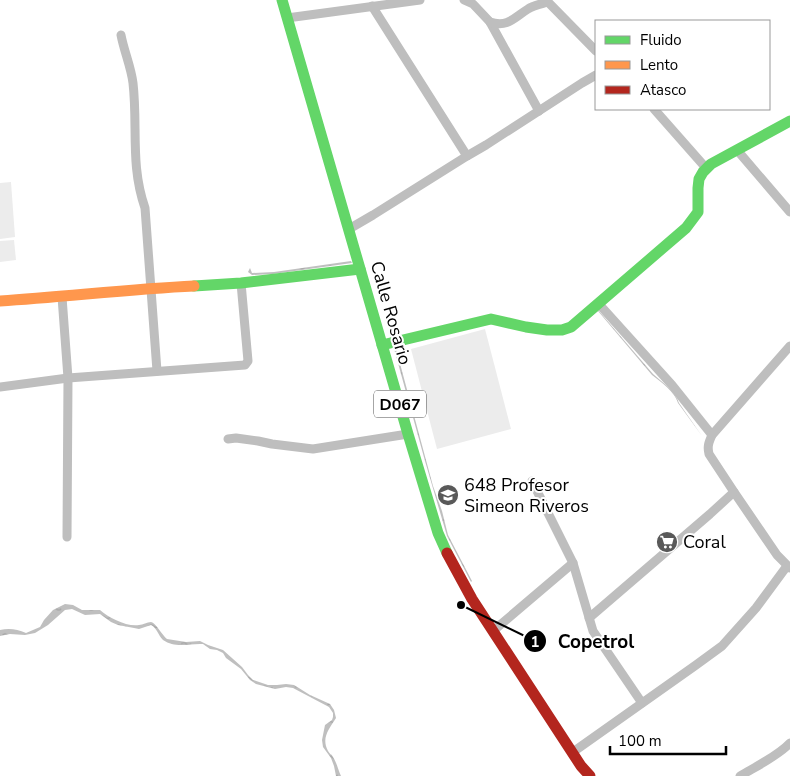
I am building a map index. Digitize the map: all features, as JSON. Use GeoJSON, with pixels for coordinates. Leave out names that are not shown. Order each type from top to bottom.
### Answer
{"type":"FeatureCollection","features":[{"type":"Feature","properties":{"kind":"street","name":"Calle Rosario"},"geometry":{"type":"LineString","coordinates":[[282,0],[438,533],[461,580],[492,631],[573,752],[579,771],[590,776]]}},
{"type":"Feature","properties":{"kind":"street"},"geometry":{"type":"LineString","coordinates":[[287,18],[420,0]]}},
{"type":"Feature","properties":{"kind":"street"},"geometry":{"type":"LineString","coordinates":[[464,0],[473,4],[490,22],[539,111]]}},
{"type":"Feature","properties":{"kind":"street"},"geometry":{"type":"LineString","coordinates":[[490,22],[497,24],[506,23],[531,7],[548,2],[595,50]]}},
{"type":"Feature","properties":{"kind":"street"},"geometry":{"type":"LineString","coordinates":[[372,6],[467,156]]}},
{"type":"Feature","properties":{"kind":"street"},"geometry":{"type":"LineString","coordinates":[[121,35],[133,83],[136,168],[140,194],[145,208],[156,372]]}},
{"type":"Feature","properties":{"kind":"street"},"geometry":{"type":"LineString","coordinates":[[349,229],[595,76]]}},
{"type":"Feature","properties":{"kind":"street"},"geometry":{"type":"LineString","coordinates":[[655,110],[706,168]]}},
{"type":"Feature","properties":{"kind":"street"},"geometry":{"type":"LineString","coordinates":[[382,345],[491,319],[526,328],[562,330],[570,327],[692,221],[698,213],[699,179],[706,168],[790,122]]}},
{"type":"Feature","properties":{"kind":"street"},"geometry":{"type":"LineString","coordinates":[[737,150],[790,212]]}},
{"type":"Feature","properties":{"kind":"street"},"geometry":{"type":"LineString","coordinates":[[0,301],[150,288],[241,283],[360,269]]}},
{"type":"Feature","properties":{"kind":"street"},"geometry":{"type":"LineString","coordinates":[[0,387],[68,378],[245,365],[247,364],[241,283]]}},
{"type":"Feature","properties":{"kind":"street"},"geometry":{"type":"LineString","coordinates":[[62,296],[68,378],[67,538]]}},
{"type":"Feature","properties":{"kind":"street"},"geometry":{"type":"LineString","coordinates":[[598,303],[672,385],[712,436]]}},
{"type":"Feature","properties":{"kind":"street"},"geometry":{"type":"LineString","coordinates":[[573,752],[722,646],[756,608],[788,567],[777,555],[709,454],[708,444],[712,436],[790,346]]}},
{"type":"Feature","properties":{"kind":"street"},"geometry":{"type":"LineString","coordinates":[[228,439],[258,440],[272,444],[313,449],[408,434]]}},
{"type":"Feature","properties":{"kind":"street"},"geometry":{"type":"LineString","coordinates":[[532,481],[574,563],[593,631],[642,703]]}},
{"type":"Feature","properties":{"kind":"street"},"geometry":{"type":"LineString","coordinates":[[588,618],[734,492]]}},
{"type":"Feature","properties":{"kind":"street"},"geometry":{"type":"LineString","coordinates":[[492,631],[574,563]]}},
{"type":"Feature","properties":{"kind":"street"},"geometry":{"type":"LineString","coordinates":[[740,776],[789,747]]}},
{"type":"Feature","properties":{"kind":"shaded area"},"geometry":{"type":"Polygon","coordinates":[[[11,182],[15,237],[0,239],[0,183],[11,182]]]}},
{"type":"Feature","properties":{"kind":"shaded area"},"geometry":{"type":"Polygon","coordinates":[[[14,240],[16,260],[0,262],[0,241],[14,240]]]}},
{"type":"Feature","properties":{"kind":"shaded area"},"geometry":{"type":"Polygon","coordinates":[[[485,329],[511,429],[437,449],[411,349],[485,329]]]}},
{"type":"Feature","properties":{"kind":"water"},"geometry":{"type":"Polygon","coordinates":[[[351,261],[352,263],[273,274],[252,275],[248,272],[250,268],[252,273],[274,272],[351,261]]]}},
{"type":"Feature","properties":{"kind":"water"},"geometry":{"type":"Polygon","coordinates":[[[598,310],[653,374],[671,391],[652,375],[598,311],[578,328],[598,310]]]}},
{"type":"Feature","properties":{"kind":"water"},"geometry":{"type":"Polygon","coordinates":[[[490,322],[539,332],[490,323],[395,345],[448,535],[471,582],[447,536],[393,345],[490,322]]]}},
{"type":"Feature","properties":{"kind":"water"},"geometry":{"type":"Polygon","coordinates":[[[571,331],[564,334],[539,332],[564,333],[571,331]]]}},
{"type":"Feature","properties":{"kind":"water"},"geometry":{"type":"Polygon","coordinates":[[[671,391],[702,436],[678,403],[671,391]]]}},
{"type":"Feature","properties":{"kind":"water"},"geometry":{"type":"Polygon","coordinates":[[[65,604],[73,605],[82,610],[100,610],[113,619],[129,625],[151,622],[167,639],[186,642],[200,641],[223,650],[253,680],[268,685],[294,685],[330,704],[336,718],[327,734],[325,742],[341,776],[336,776],[331,758],[323,747],[322,740],[325,725],[333,717],[329,707],[293,688],[275,689],[256,684],[241,669],[226,658],[223,653],[210,649],[203,644],[183,645],[168,643],[163,640],[151,625],[139,629],[118,625],[100,614],[85,615],[72,609],[65,610],[48,625],[35,633],[0,636],[0,630],[13,629],[26,633],[40,627],[53,610],[65,604]]]}},
{"type":"Feature","properties":{"kind":"traffic: fast"},"geometry":{"type":"LineString","coordinates":[[282,0],[408,434],[438,533],[447,553]]}},
{"type":"Feature","properties":{"kind":"traffic: fast"},"geometry":{"type":"LineString","coordinates":[[382,345],[491,319],[547,330],[562,330],[571,327],[686,228],[698,212],[699,179],[711,164],[790,121]]}},
{"type":"Feature","properties":{"kind":"traffic: fast"},"geometry":{"type":"LineString","coordinates":[[194,286],[241,283],[360,269]]}},
{"type":"Feature","properties":{"kind":"traffic: slow"},"geometry":{"type":"LineString","coordinates":[[0,301],[194,286]]}},
{"type":"Feature","properties":{"kind":"traffic: jam"},"geometry":{"type":"LineString","coordinates":[[447,553],[472,599],[581,766],[590,776]]}},
{"type":"Feature","properties":{"kind":"place","name":"648 Profesor Simeon Riveros"},"geometry":{"type":"Point","coordinates":[448,495]}},
{"type":"Feature","properties":{"kind":"place","name":"Coral"},"geometry":{"type":"Point","coordinates":[667,542]}},
{"type":"Feature","properties":{"kind":"place","name":"Copetrol"},"geometry":{"type":"Point","coordinates":[461,605]}}]}
